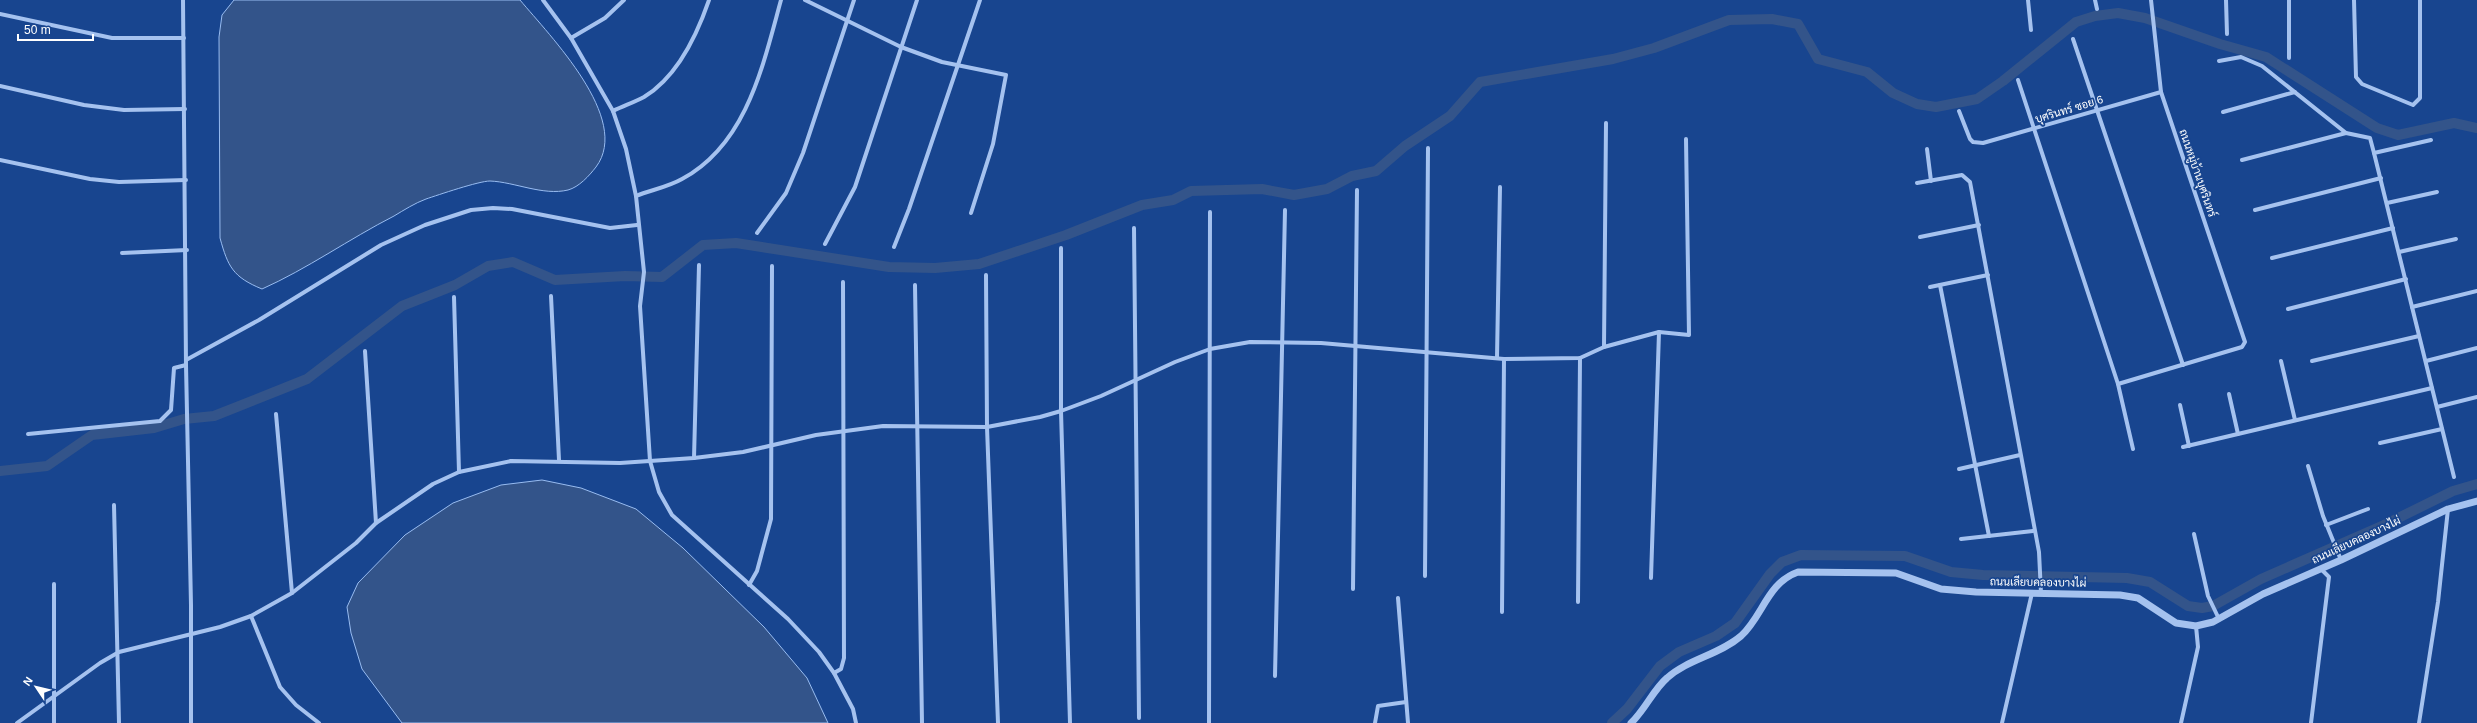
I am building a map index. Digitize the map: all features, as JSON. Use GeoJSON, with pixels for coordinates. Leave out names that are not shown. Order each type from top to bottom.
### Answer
{"type":"FeatureCollection","features":[{"type":"Feature","properties":{"kind":"street"},"geometry":{"type":"LineString","coordinates":[[184,0],[186,362],[191,634],[191,723]]}},
{"type":"Feature","properties":{"kind":"street"},"geometry":{"type":"LineString","coordinates":[[543,0],[571,38],[613,111],[626,149],[636,196],[637,225],[644,272],[640,306],[650,461],[659,492],[672,515],[788,619],[819,652],[834,673],[853,709],[856,723]]}},
{"type":"Feature","properties":{"kind":"street"},"geometry":{"type":"LineString","coordinates":[[571,38],[605,18],[624,0]]}},
{"type":"Feature","properties":{"kind":"street"},"geometry":{"type":"LineString","coordinates":[[613,111],[644,97],[662,83],[692,40],[709,0]]}},
{"type":"Feature","properties":{"kind":"street"},"geometry":{"type":"LineString","coordinates":[[636,196],[682,179],[714,155],[738,123],[757,86],[781,0]]}},
{"type":"Feature","properties":{"kind":"street"},"geometry":{"type":"LineString","coordinates":[[805,0],[901,47],[958,65],[1006,75],[993,144],[971,213]]}},
{"type":"Feature","properties":{"kind":"street"},"geometry":{"type":"LineString","coordinates":[[757,233],[786,193],[803,153],[854,0]]}},
{"type":"Feature","properties":{"kind":"street"},"geometry":{"type":"LineString","coordinates":[[825,244],[855,187],[917,0]]}},
{"type":"Feature","properties":{"kind":"street"},"geometry":{"type":"LineString","coordinates":[[894,247],[980,0]]}},
{"type":"Feature","properties":{"kind":"street"},"geometry":{"type":"LineString","coordinates":[[2028,0],[2031,30]]}},
{"type":"Feature","properties":{"kind":"street"},"geometry":{"type":"LineString","coordinates":[[2096,0],[2097,9]]}},
{"type":"Feature","properties":{"kind":"street","name":"ถนนหมู่บ้านบุศรินทร์"},"geometry":{"type":"LineString","coordinates":[[2151,0],[2153,35],[2161,92],[2245,339],[2242,346],[2183,365]]}},
{"type":"Feature","properties":{"kind":"street"},"geometry":{"type":"LineString","coordinates":[[2226,0],[2227,34]]}},
{"type":"Feature","properties":{"kind":"street"},"geometry":{"type":"LineString","coordinates":[[2289,0],[2289,58]]}},
{"type":"Feature","properties":{"kind":"street"},"geometry":{"type":"LineString","coordinates":[[2354,0],[2356,77],[2362,84],[2413,105],[2420,98],[2420,0]]}},
{"type":"Feature","properties":{"kind":"street"},"geometry":{"type":"LineString","coordinates":[[0,14],[112,38],[184,38]]}},
{"type":"Feature","properties":{"kind":"street"},"geometry":{"type":"LineString","coordinates":[[2074,39],[2183,365],[2118,384]]}},
{"type":"Feature","properties":{"kind":"street"},"geometry":{"type":"LineString","coordinates":[[2219,61],[2241,57],[2262,66],[2346,133]]}},
{"type":"Feature","properties":{"kind":"street"},"geometry":{"type":"LineString","coordinates":[[2018,80],[2118,384],[2133,449]]}},
{"type":"Feature","properties":{"kind":"street"},"geometry":{"type":"LineString","coordinates":[[0,86],[84,105],[124,110],[185,109]]}},
{"type":"Feature","properties":{"kind":"street","name":"บุศรินทร์ ซอย 6"},"geometry":{"type":"LineString","coordinates":[[1960,111],[1970,139],[1977,144],[2161,92]]}},
{"type":"Feature","properties":{"kind":"street"},"geometry":{"type":"LineString","coordinates":[[2223,112],[2295,92]]}},
{"type":"Feature","properties":{"kind":"street"},"geometry":{"type":"LineString","coordinates":[[1604,347],[1606,123]]}},
{"type":"Feature","properties":{"kind":"street"},"geometry":{"type":"LineString","coordinates":[[2242,160],[2346,133],[2370,138],[2454,477]]}},
{"type":"Feature","properties":{"kind":"street"},"geometry":{"type":"LineString","coordinates":[[17,723],[54,698],[100,663],[119,652],[191,634],[251,616],[292,593],[356,543],[376,523],[433,484],[459,472],[511,461],[559,460],[620,462],[694,458],[743,452],[843,432],[883,426],[987,427],[1040,417],[1061,411],[1136,380],[1174,362],[1210,350],[1250,342],[1355,346],[1504,359],[1580,358],[1604,347],[1659,332],[1689,335],[1686,138]]}},
{"type":"Feature","properties":{"kind":"street"},"geometry":{"type":"LineString","coordinates":[[2374,153],[2431,140]]}},
{"type":"Feature","properties":{"kind":"street"},"geometry":{"type":"LineString","coordinates":[[1425,576],[1428,148]]}},
{"type":"Feature","properties":{"kind":"street"},"geometry":{"type":"LineString","coordinates":[[1927,149],[1931,181]]}},
{"type":"Feature","properties":{"kind":"street"},"geometry":{"type":"LineString","coordinates":[[0,160],[90,179],[119,182],[186,180]]}},
{"type":"Feature","properties":{"kind":"street"},"geometry":{"type":"LineString","coordinates":[[1917,183],[1966,176],[1970,182],[2040,564],[2041,594]]}},
{"type":"Feature","properties":{"kind":"street"},"geometry":{"type":"LineString","coordinates":[[2255,210],[2381,178]]}},
{"type":"Feature","properties":{"kind":"street"},"geometry":{"type":"LineString","coordinates":[[1497,358],[1500,187]]}},
{"type":"Feature","properties":{"kind":"street"},"geometry":{"type":"LineString","coordinates":[[1353,589],[1357,190]]}},
{"type":"Feature","properties":{"kind":"street"},"geometry":{"type":"LineString","coordinates":[[2387,203],[2438,192]]}},
{"type":"Feature","properties":{"kind":"street"},"geometry":{"type":"LineString","coordinates":[[28,434],[160,421],[171,410],[172,372],[177,366],[260,320],[381,245],[425,225],[471,210],[493,208],[512,209],[610,228],[637,225]]}},
{"type":"Feature","properties":{"kind":"street"},"geometry":{"type":"LineString","coordinates":[[1275,676],[1285,210]]}},
{"type":"Feature","properties":{"kind":"street"},"geometry":{"type":"LineString","coordinates":[[1209,723],[1210,212]]}},
{"type":"Feature","properties":{"kind":"street"},"geometry":{"type":"LineString","coordinates":[[1920,237],[1979,225]]}},
{"type":"Feature","properties":{"kind":"street"},"geometry":{"type":"LineString","coordinates":[[1134,228],[1139,718]]}},
{"type":"Feature","properties":{"kind":"street"},"geometry":{"type":"LineString","coordinates":[[2272,258],[2393,228]]}},
{"type":"Feature","properties":{"kind":"street"},"geometry":{"type":"LineString","coordinates":[[2399,252],[2456,239]]}},
{"type":"Feature","properties":{"kind":"street"},"geometry":{"type":"LineString","coordinates":[[1061,248],[1061,411],[1070,723]]}},
{"type":"Feature","properties":{"kind":"street"},"geometry":{"type":"LineString","coordinates":[[122,253],[186,250]]}},
{"type":"Feature","properties":{"kind":"street"},"geometry":{"type":"LineString","coordinates":[[694,458],[699,265]]}},
{"type":"Feature","properties":{"kind":"street"},"geometry":{"type":"LineString","coordinates":[[749,585],[757,571],[771,519],[770,446],[772,266]]}},
{"type":"Feature","properties":{"kind":"street"},"geometry":{"type":"LineString","coordinates":[[986,275],[987,427],[998,723]]}},
{"type":"Feature","properties":{"kind":"street"},"geometry":{"type":"LineString","coordinates":[[1930,287],[1988,275]]}},
{"type":"Feature","properties":{"kind":"street"},"geometry":{"type":"LineString","coordinates":[[2288,309],[2406,279]]}},
{"type":"Feature","properties":{"kind":"street"},"geometry":{"type":"LineString","coordinates":[[834,673],[841,669],[844,658],[843,282]]}},
{"type":"Feature","properties":{"kind":"street"},"geometry":{"type":"LineString","coordinates":[[916,285],[916,427],[922,723]]}},
{"type":"Feature","properties":{"kind":"street"},"geometry":{"type":"LineString","coordinates":[[1940,285],[1989,536]]}},
{"type":"Feature","properties":{"kind":"street"},"geometry":{"type":"LineString","coordinates":[[2412,307],[2477,291]]}},
{"type":"Feature","properties":{"kind":"street"},"geometry":{"type":"LineString","coordinates":[[551,296],[559,460]]}},
{"type":"Feature","properties":{"kind":"street"},"geometry":{"type":"LineString","coordinates":[[454,297],[459,472]]}},
{"type":"Feature","properties":{"kind":"street"},"geometry":{"type":"LineString","coordinates":[[1651,578],[1659,332]]}},
{"type":"Feature","properties":{"kind":"street"},"geometry":{"type":"LineString","coordinates":[[2312,361],[2419,336]]}},
{"type":"Feature","properties":{"kind":"street"},"geometry":{"type":"LineString","coordinates":[[2426,361],[2477,348]]}},
{"type":"Feature","properties":{"kind":"street"},"geometry":{"type":"LineString","coordinates":[[365,352],[376,523]]}},
{"type":"Feature","properties":{"kind":"street"},"geometry":{"type":"LineString","coordinates":[[1578,602],[1580,358]]}},
{"type":"Feature","properties":{"kind":"street"},"geometry":{"type":"LineString","coordinates":[[1502,612],[1504,359]]}},
{"type":"Feature","properties":{"kind":"street"},"geometry":{"type":"LineString","coordinates":[[2281,361],[2295,420]]}},
{"type":"Feature","properties":{"kind":"street"},"geometry":{"type":"LineString","coordinates":[[2183,448],[2432,388]]}},
{"type":"Feature","properties":{"kind":"street"},"geometry":{"type":"LineString","coordinates":[[2229,394],[2238,434]]}},
{"type":"Feature","properties":{"kind":"street"},"geometry":{"type":"LineString","coordinates":[[2437,407],[2477,397]]}},
{"type":"Feature","properties":{"kind":"street"},"geometry":{"type":"LineString","coordinates":[[2180,405],[2189,446]]}},
{"type":"Feature","properties":{"kind":"street"},"geometry":{"type":"LineString","coordinates":[[276,414],[292,593]]}},
{"type":"Feature","properties":{"kind":"street"},"geometry":{"type":"LineString","coordinates":[[2380,443],[2442,429]]}},
{"type":"Feature","properties":{"kind":"street"},"geometry":{"type":"LineString","coordinates":[[1959,469],[2020,455]]}},
{"type":"Feature","properties":{"kind":"street"},"geometry":{"type":"LineString","coordinates":[[2308,466],[2326,525],[2341,560]]}},
{"type":"Feature","properties":{"kind":"street","name":"ถนนเลียบคลองบางไผ่"},"geometry":{"type":"LineString","coordinates":[[1631,723],[1666,678],[1681,667],[1718,651],[1741,636],[1777,584],[1785,577],[1798,572],[1896,573],[1941,589],[2041,594],[2120,595],[2138,598],[2176,623],[2196,626],[2448,509],[2477,501]]}},
{"type":"Feature","properties":{"kind":"street"},"geometry":{"type":"LineString","coordinates":[[114,505],[119,652],[119,723]]}},
{"type":"Feature","properties":{"kind":"street"},"geometry":{"type":"LineString","coordinates":[[2326,525],[2368,509]]}},
{"type":"Feature","properties":{"kind":"street"},"geometry":{"type":"LineString","coordinates":[[2419,723],[2438,602],[2448,509]]}},
{"type":"Feature","properties":{"kind":"street"},"geometry":{"type":"LineString","coordinates":[[1961,539],[2033,531]]}},
{"type":"Feature","properties":{"kind":"street"},"geometry":{"type":"LineString","coordinates":[[2194,534],[2211,603],[2218,615]]}},
{"type":"Feature","properties":{"kind":"street"},"geometry":{"type":"LineString","coordinates":[[2311,723],[2329,577],[2321,568]]}},
{"type":"Feature","properties":{"kind":"street"},"geometry":{"type":"LineString","coordinates":[[54,584],[54,723]]}},
{"type":"Feature","properties":{"kind":"street"},"geometry":{"type":"LineString","coordinates":[[2002,723],[2032,593]]}},
{"type":"Feature","properties":{"kind":"street"},"geometry":{"type":"LineString","coordinates":[[1398,598],[1408,723]]}},
{"type":"Feature","properties":{"kind":"street"},"geometry":{"type":"LineString","coordinates":[[251,616],[280,687],[296,705],[319,723]]}},
{"type":"Feature","properties":{"kind":"street"},"geometry":{"type":"LineString","coordinates":[[2181,723],[2198,647],[2196,626]]}},
{"type":"Feature","properties":{"kind":"street"},"geometry":{"type":"LineString","coordinates":[[1375,723],[1378,706],[1406,702]]}},
{"type":"Feature","properties":{"kind":"water"},"geometry":{"type":"Polygon","coordinates":[[[234,0],[520,0],[567,56],[583,79],[596,103],[604,126],[604,148],[596,167],[580,184],[568,190],[539,190],[490,181],[426,199],[418,202],[279,281],[262,289],[252,285],[233,270],[226,257],[220,238],[219,37],[222,15],[234,0]]]}},
{"type":"Feature","properties":{"kind":"water"},"geometry":{"type":"Polygon","coordinates":[[[542,480],[581,488],[636,509],[683,548],[764,627],[807,678],[828,723],[402,723],[362,669],[351,633],[347,607],[358,583],[405,535],[453,503],[501,485],[542,480]]]}},
{"type":"Feature","properties":{"kind":"waterway"},"geometry":{"type":"LineString","coordinates":[[0,471],[47,466],[92,435],[154,428],[184,419],[214,416],[307,379],[402,306],[455,285],[488,266],[513,262],[555,280],[625,276],[662,277],[703,245],[736,243],[889,267],[935,268],[979,264],[1066,235],[1142,205],[1173,200],[1191,191],[1262,189],[1294,195],[1327,189],[1352,176],[1376,171],[1405,146],[1450,116],[1480,82],[1613,59],[1654,48],[1729,20],[1772,19],[1798,24],[1818,59],[1867,72],[1893,93],[1917,104],[1936,107],[1977,99],[2003,81],[2076,22],[2095,16],[2118,13],[2145,18],[2220,44],[2266,57],[2377,128],[2398,135],[2454,123],[2477,128]]}},
{"type":"Feature","properties":{"kind":"waterway"},"geometry":{"type":"LineString","coordinates":[[1612,723],[1627,709],[1660,666],[1679,652],[1716,636],[1735,623],[1770,574],[1782,562],[1801,555],[1905,556],[1951,572],[1983,575],[2127,578],[2150,582],[2188,606],[2202,608],[2213,606],[2261,579],[2384,525],[2453,491],[2477,484]]}}]}
